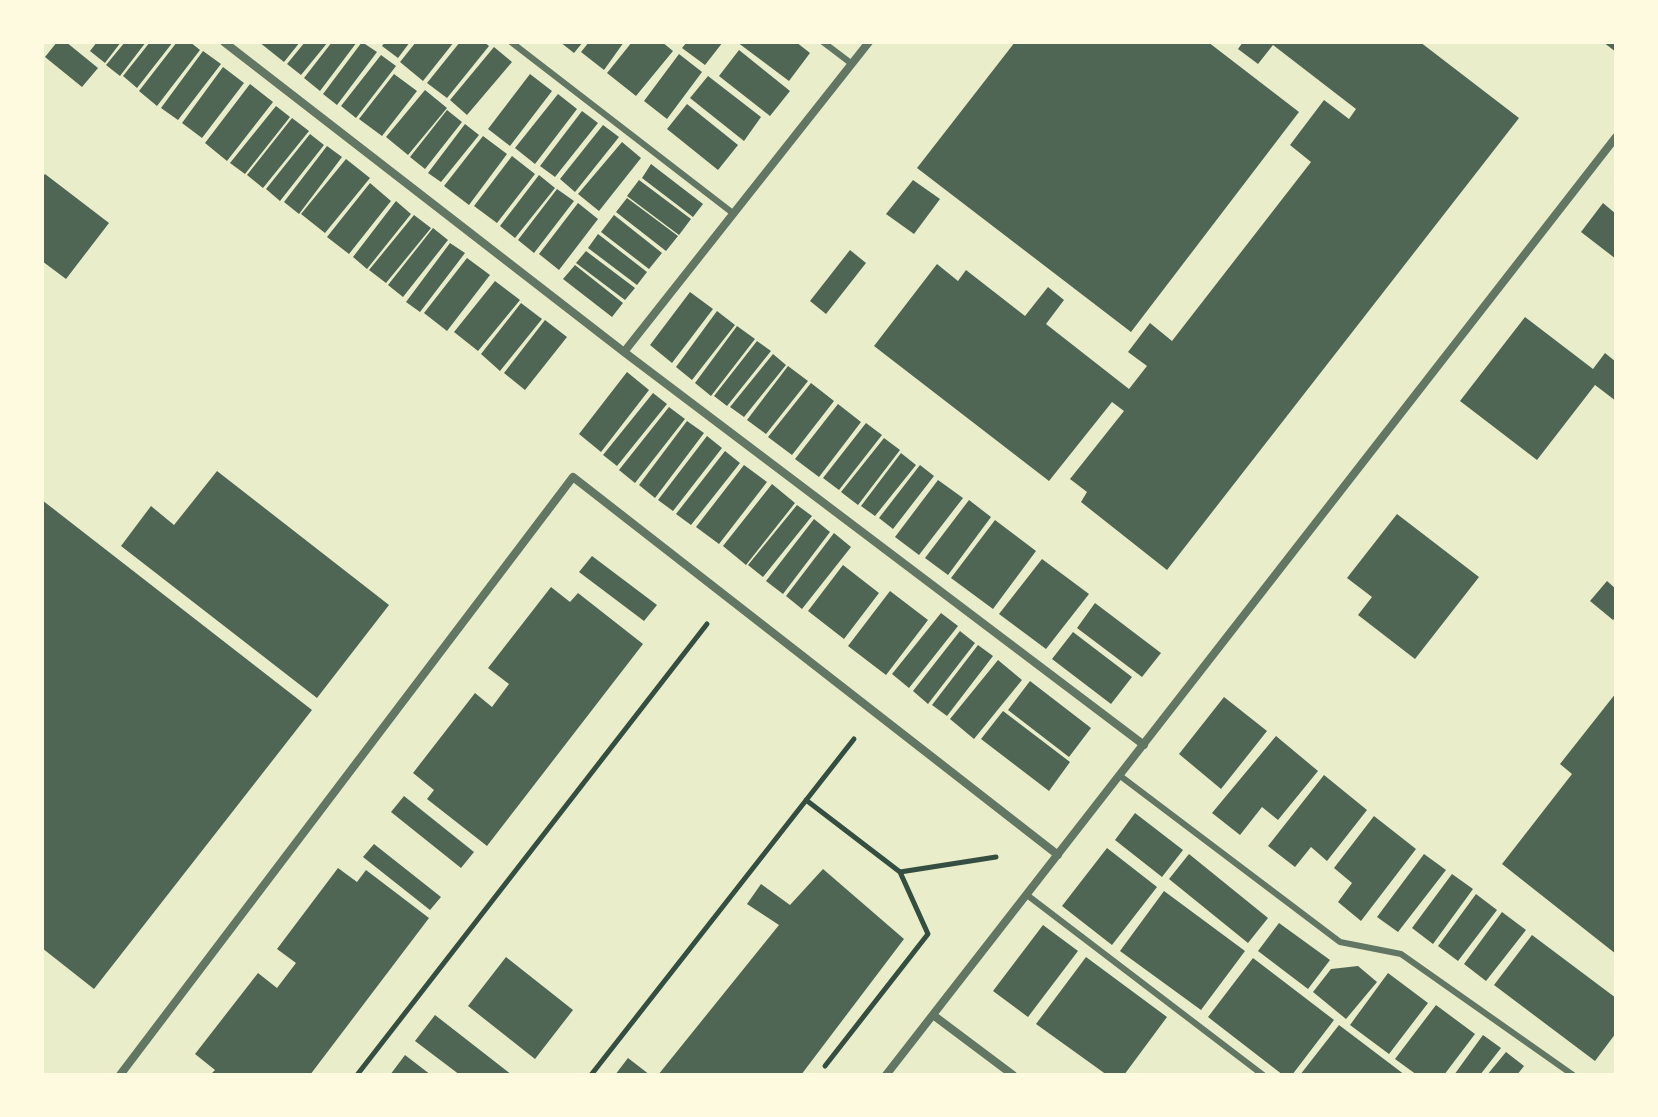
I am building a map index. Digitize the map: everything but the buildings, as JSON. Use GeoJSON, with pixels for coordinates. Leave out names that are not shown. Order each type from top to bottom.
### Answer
{"type":"FeatureCollection","features":[{"type":"Feature","properties":{"kind":"street"},"geometry":{"type":"LineString","coordinates":[[224,42],[624,352],[1144,745]]}},
{"type":"Feature","properties":{"kind":"street"},"geometry":{"type":"LineString","coordinates":[[624,352],[869,42]]}},
{"type":"Feature","properties":{"kind":"street"},"geometry":{"type":"LineString","coordinates":[[886,1075],[1616,137]]}},
{"type":"Feature","properties":{"kind":"street"},"geometry":{"type":"LineString","coordinates":[[120,1075],[573,477],[1058,855]]}},
{"type":"Feature","properties":{"kind":"street"},"geometry":{"type":"LineString","coordinates":[[933,1015],[1013,1075]]}},
{"type":"Feature","properties":{"kind":"lane"},"geometry":{"type":"LineString","coordinates":[[511,42],[734,214]]}},
{"type":"Feature","properties":{"kind":"lane"},"geometry":{"type":"LineString","coordinates":[[823,42],[852,64]]}},
{"type":"Feature","properties":{"kind":"lane"},"geometry":{"type":"LineString","coordinates":[[1119,775],[1340,942],[1401,954],[1573,1075]]}},
{"type":"Feature","properties":{"kind":"lane"},"geometry":{"type":"LineString","coordinates":[[1027,895],[1263,1075]]}},
{"type":"Feature","properties":{"kind":"path"},"geometry":{"type":"LineString","coordinates":[[357,1075],[711,618]]}},
{"type":"Feature","properties":{"kind":"path"},"geometry":{"type":"LineString","coordinates":[[591,1075],[860,732]]}},
{"type":"Feature","properties":{"kind":"path"},"geometry":{"type":"LineString","coordinates":[[806,800],[900,872],[928,934],[825,1066]]}},
{"type":"Feature","properties":{"kind":"path"},"geometry":{"type":"LineString","coordinates":[[900,872],[996,857]]}}]}
